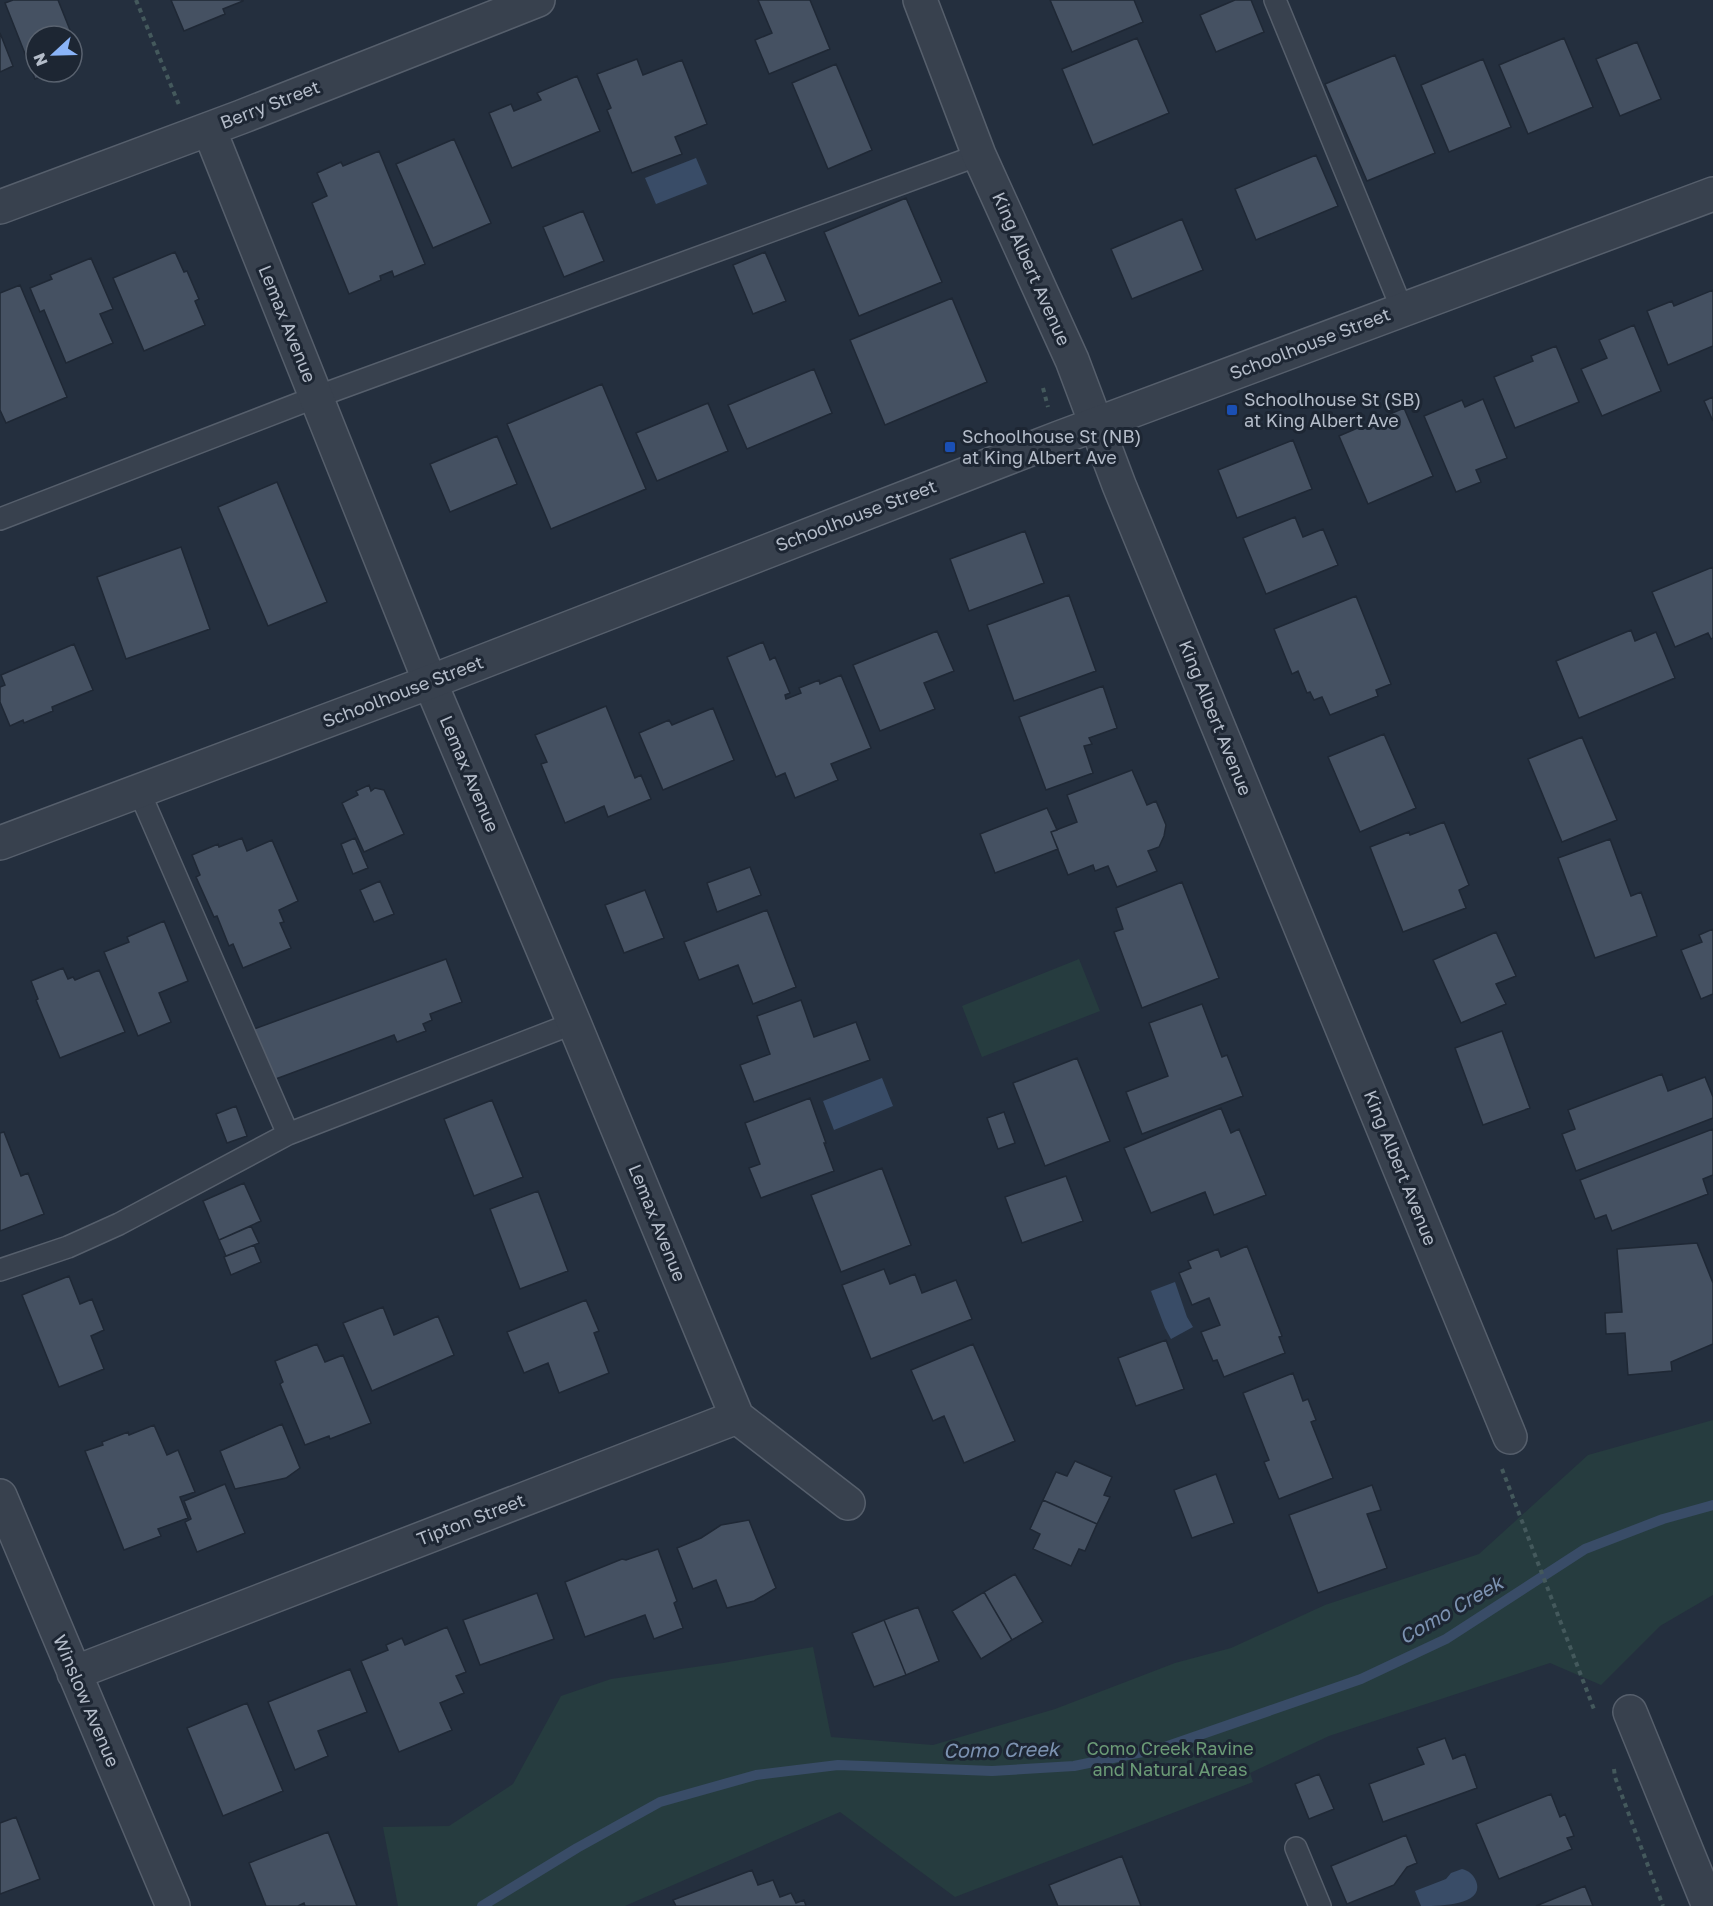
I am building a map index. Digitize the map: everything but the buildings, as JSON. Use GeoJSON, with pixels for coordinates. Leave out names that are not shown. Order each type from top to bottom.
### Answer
{"type":"FeatureCollection","features":[{"type":"Feature","properties":{"kind":"street","name":"Berry Street"},"geometry":{"type":"LineString","coordinates":[[0,207],[200,132],[538,0]]}},
{"type":"Feature","properties":{"kind":"street","name":"King Albert Avenue"},"geometry":{"type":"LineString","coordinates":[[920,0],[979,155],[1072,360],[1096,424],[1510,1437]]}},
{"type":"Feature","properties":{"kind":"street","name":"Lemax Avenue"},"geometry":{"type":"LineString","coordinates":[[200,132],[316,398],[430,682],[574,1023],[736,1417]]}},
{"type":"Feature","properties":{"kind":"street","name":"Schoolhouse Street"},"geometry":{"type":"LineString","coordinates":[[0,843],[430,682],[1096,424],[1713,194]]}},
{"type":"Feature","properties":{"kind":"street"},"geometry":{"type":"LineString","coordinates":[[736,1417],[848,1503]]}},
{"type":"Feature","properties":{"kind":"street","name":"Tipton Street"},"geometry":{"type":"LineString","coordinates":[[74,1673],[736,1417]]}},
{"type":"Feature","properties":{"kind":"street","name":"Winslow Avenue"},"geometry":{"type":"LineString","coordinates":[[0,1496],[172,1906]]}},
{"type":"Feature","properties":{"kind":"street"},"geometry":{"type":"LineString","coordinates":[[1630,1712],[1709,1906]]}},
{"type":"Feature","properties":{"kind":"lane"},"geometry":{"type":"LineString","coordinates":[[1275,0],[1402,309]]}},
{"type":"Feature","properties":{"kind":"lane"},"geometry":{"type":"LineString","coordinates":[[0,519],[316,398],[979,155]]}},
{"type":"Feature","properties":{"kind":"lane"},"geometry":{"type":"LineString","coordinates":[[139,791],[288,1134]]}},
{"type":"Feature","properties":{"kind":"lane"},"geometry":{"type":"LineString","coordinates":[[0,1270],[68,1247],[119,1224],[288,1134],[574,1023]]}},
{"type":"Feature","properties":{"kind":"lane"},"geometry":{"type":"LineString","coordinates":[[1296,1848],[1320,1906]]}},
{"type":"Feature","properties":{"kind":"path"},"geometry":{"type":"LineString","coordinates":[[136,0],[200,132]]}},
{"type":"Feature","properties":{"kind":"path"},"geometry":{"type":"LineString","coordinates":[[1510,1486],[1596,1715]]}},
{"type":"Feature","properties":{"kind":"path"},"geometry":{"type":"LineString","coordinates":[[1613,1761],[1615,1778],[1663,1906]]}},
{"type":"Feature","properties":{"kind":"green space"},"geometry":{"type":"Polygon","coordinates":[[[1079,959],[1100,1011],[982,1057],[962,1006],[1079,959]]]}},
{"type":"Feature","properties":{"kind":"green space","name":"Como Creek Ravine and Natural Areas"},"geometry":{"type":"Polygon","coordinates":[[[1713,1420],[1713,1595],[1660,1626],[1601,1685],[1550,1663],[1329,1736],[1250,1773],[1253,1782],[955,1897],[840,1812],[625,1906],[398,1906],[383,1827],[449,1826],[513,1784],[561,1696],[611,1679],[813,1647],[831,1737],[933,1745],[1055,1709],[1175,1663],[1231,1648],[1325,1605],[1479,1554],[1588,1455],[1713,1420]]]}},
{"type":"Feature","properties":{"kind":"water"},"geometry":{"type":"Polygon","coordinates":[[[696,158],[707,184],[656,204],[645,178],[696,158]]]}},
{"type":"Feature","properties":{"kind":"water"},"geometry":{"type":"Polygon","coordinates":[[[882,1078],[893,1106],[834,1130],[823,1101],[882,1078]]]}},
{"type":"Feature","properties":{"kind":"water"},"geometry":{"type":"Polygon","coordinates":[[[1175,1282],[1187,1317],[1193,1327],[1171,1339],[1151,1291],[1175,1282]]]}},
{"type":"Feature","properties":{"kind":"water"},"geometry":{"type":"Polygon","coordinates":[[[1462,1869],[1474,1876],[1477,1889],[1474,1895],[1458,1903],[1421,1906],[1415,1891],[1446,1879],[1451,1873],[1462,1869]]]}},
{"type":"Feature","properties":{"kind":"waterway","name":"Como Creek"},"geometry":{"type":"LineString","coordinates":[[482,1906],[577,1848],[660,1802],[756,1775],[838,1765],[992,1771],[1074,1766],[1162,1748],[1361,1679],[1446,1639],[1585,1549],[1663,1519],[1713,1505]]}},
{"type":"Feature","properties":{"kind":"place","name":"Schoolhouse St (SB) at King Albert Ave"},"geometry":{"type":"Point","coordinates":[1232,410]}},
{"type":"Feature","properties":{"kind":"place","name":"Schoolhouse St (NB) at King Albert Ave"},"geometry":{"type":"Point","coordinates":[950,447]}}]}
